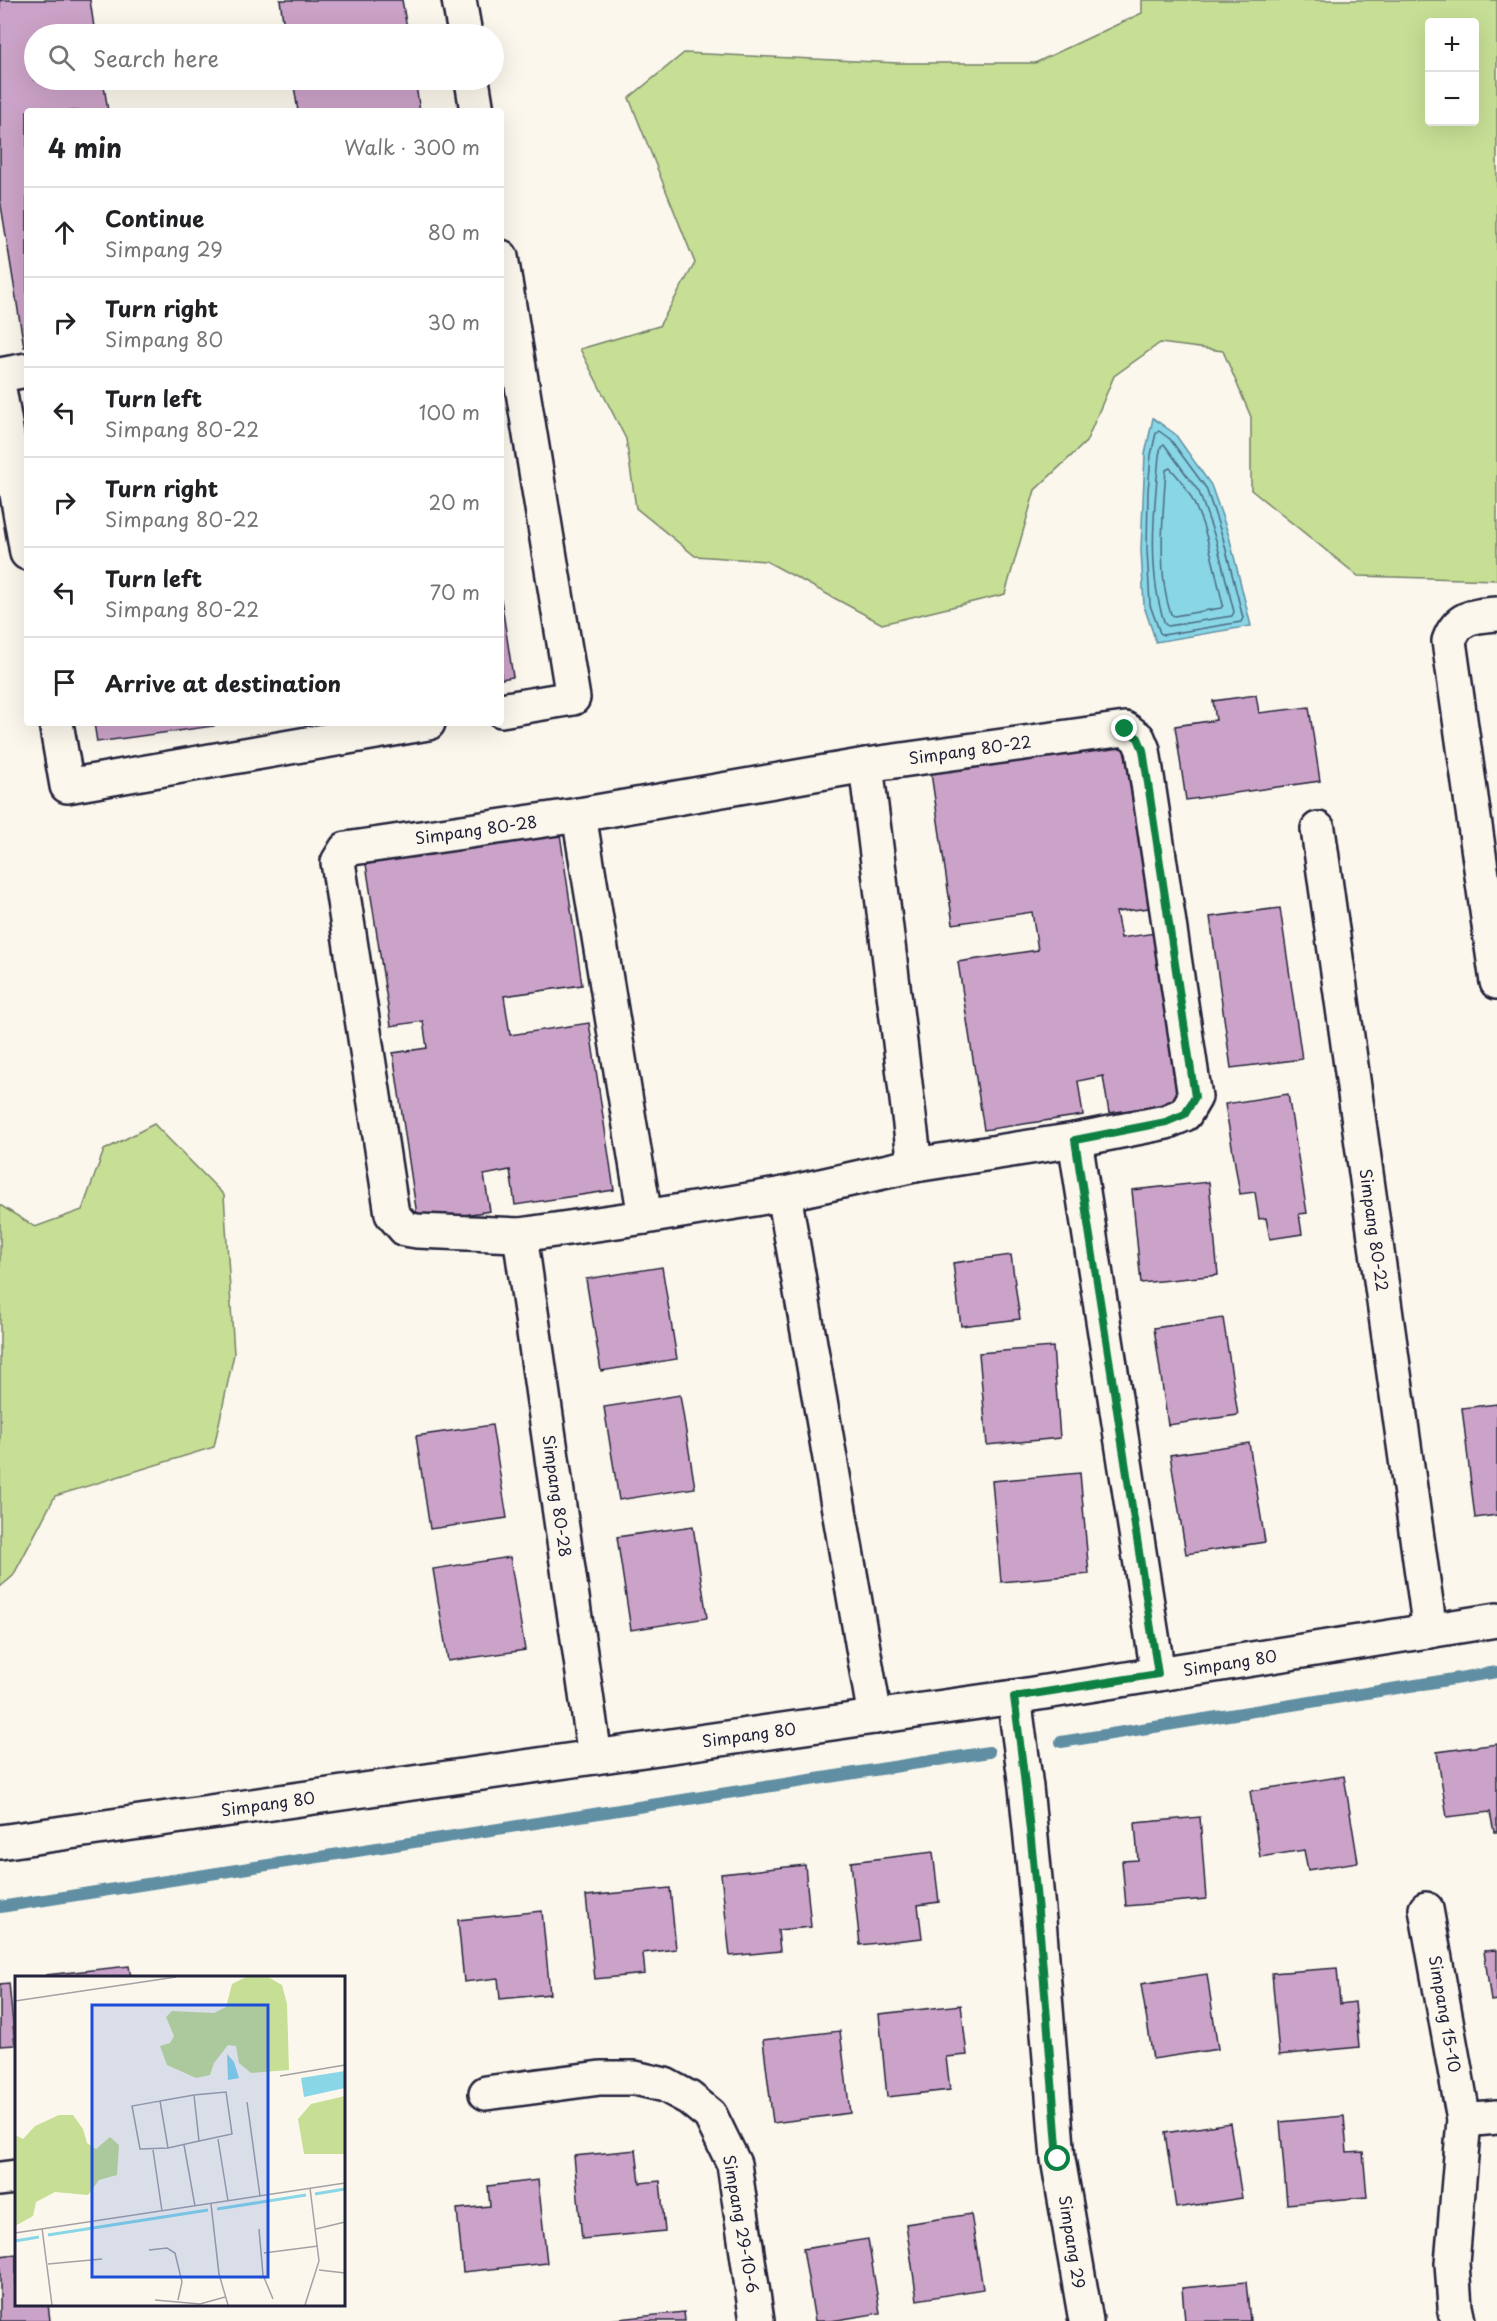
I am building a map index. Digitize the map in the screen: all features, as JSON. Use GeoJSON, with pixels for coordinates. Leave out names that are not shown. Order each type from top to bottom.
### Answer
{"type":"FeatureCollection","features":[{"type":"Feature","properties":{"kind":"street"},"geometry":{"type":"LineString","coordinates":[[459,0],[463,24]]}},
{"type":"Feature","properties":{"kind":"street"},"geometry":{"type":"LineString","coordinates":[[474,90],[477,108]]}},
{"type":"Feature","properties":{"kind":"street"},"geometry":{"type":"LineString","coordinates":[[504,296],[573,698],[504,710]]}},
{"type":"Feature","properties":{"kind":"street"},"geometry":{"type":"LineString","coordinates":[[0,375],[24,371]]}},
{"type":"Feature","properties":{"kind":"street"},"geometry":{"type":"LineString","coordinates":[[0,394],[24,535]]}},
{"type":"Feature","properties":{"kind":"street"},"geometry":{"type":"LineString","coordinates":[[1497,614],[1462,621],[1454,628],[1449,640],[1497,982]]}},
{"type":"Feature","properties":{"kind":"street"},"geometry":{"type":"LineString","coordinates":[[57,726],[67,786],[410,726]]}},
{"type":"Feature","properties":{"kind":"street","name":"Simpang 80-22"},"geometry":{"type":"LineString","coordinates":[[579,815],[866,765],[1125,729],[1138,738],[1143,750],[1195,1097],[1185,1114],[1166,1122],[1075,1140],[915,1165],[784,1194]]}},
{"type":"Feature","properties":{"kind":"street"},"geometry":{"type":"LineString","coordinates":[[866,765],[915,1165]]}},
{"type":"Feature","properties":{"kind":"street"},"geometry":{"type":"LineString","coordinates":[[579,815],[645,1217]]}},
{"type":"Feature","properties":{"kind":"street","name":"Simpang 80-28"},"geometry":{"type":"LineString","coordinates":[[579,815],[346,849],[338,862],[392,1214],[405,1229],[417,1231],[520,1235],[784,1194]]}},
{"type":"Feature","properties":{"kind":"street","name":"Simpang 80-22"},"geometry":{"type":"LineString","coordinates":[[1318,829],[1430,1631]]}},
{"type":"Feature","properties":{"kind":"street"},"geometry":{"type":"LineString","coordinates":[[1075,1140],[1158,1674]]}},
{"type":"Feature","properties":{"kind":"street"},"geometry":{"type":"LineString","coordinates":[[784,1194],[875,1717]]}},
{"type":"Feature","properties":{"kind":"street","name":"Simpang 80-28"},"geometry":{"type":"LineString","coordinates":[[520,1235],[595,1757]]}},
{"type":"Feature","properties":{"kind":"street","name":"Simpang 80"},"geometry":{"type":"LineString","coordinates":[[0,1842],[1014,1697],[1497,1620]]}},
{"type":"Feature","properties":{"kind":"street","name":"Simpang 29"},"geometry":{"type":"LineString","coordinates":[[1014,1697],[1040,1920],[1058,2159],[1086,2321]]}},
{"type":"Feature","properties":{"kind":"street","name":"Simpang 15-10"},"geometry":{"type":"LineString","coordinates":[[1426,1909],[1464,2120],[1452,2263],[1458,2321]]}},
{"type":"Feature","properties":{"kind":"street","name":"Simpang 29-10-6"},"geometry":{"type":"LineString","coordinates":[[486,2093],[600,2078],[635,2078],[665,2085],[688,2098],[710,2115],[734,2164],[757,2321]]}},
{"type":"Feature","properties":{"kind":"street"},"geometry":{"type":"LineString","coordinates":[[1464,2120],[1497,2117]]}},
{"type":"Feature","properties":{"kind":"street"},"geometry":{"type":"LineString","coordinates":[[0,2179],[15,2177]]}},
{"type":"Feature","properties":{"kind":"green space"},"geometry":{"type":"Polygon","coordinates":[[[1142,0],[1497,0],[1497,580],[1358,576],[1251,490],[1251,417],[1223,351],[1160,343],[1114,376],[1086,442],[1035,490],[1005,594],[882,624],[766,561],[695,556],[636,508],[626,439],[580,349],[659,326],[695,263],[629,98],[684,53],[898,63],[1035,63],[1142,13],[1142,0]]]}},
{"type":"Feature","properties":{"kind":"green space"},"geometry":{"type":"Polygon","coordinates":[[[154,1124],[224,1195],[234,1354],[214,1447],[55,1496],[13,1576],[0,1587],[0,1205],[35,1227],[82,1210],[104,1150],[154,1124]]]}},
{"type":"Feature","properties":{"kind":"water"},"geometry":{"type":"Polygon","coordinates":[[[1153,418],[1175,434],[1211,485],[1229,536],[1251,626],[1156,642],[1144,606],[1141,550],[1145,454],[1153,418]]]}},
{"type":"Feature","properties":{"kind":"building"},"geometry":{"type":"Polygon","coordinates":[[[0,0],[90,0],[94,24],[24,24],[24,90],[105,90],[108,108],[24,108],[24,347],[0,199],[0,0]]]}},
{"type":"Feature","properties":{"kind":"building"},"geometry":{"type":"Polygon","coordinates":[[[280,0],[402,0],[406,24],[284,24],[280,0]]]}},
{"type":"Feature","properties":{"kind":"building"},"geometry":{"type":"Polygon","coordinates":[[[295,90],[417,90],[420,108],[298,108],[295,90]]]}},
{"type":"Feature","properties":{"kind":"building"},"geometry":{"type":"Polygon","coordinates":[[[504,618],[513,677],[504,678],[504,618]]]}},
{"type":"Feature","properties":{"kind":"building"},"geometry":{"type":"Polygon","coordinates":[[[1256,695],[1259,713],[1309,707],[1320,781],[1186,800],[1175,726],[1216,720],[1213,701],[1256,695]]]}},
{"type":"Feature","properties":{"kind":"building"},"geometry":{"type":"Polygon","coordinates":[[[94,726],[214,726],[97,742],[94,726]]]}},
{"type":"Feature","properties":{"kind":"building"},"geometry":{"type":"Polygon","coordinates":[[[1124,745],[1149,908],[1116,912],[1121,938],[1155,933],[1181,1102],[1109,1113],[1103,1076],[1078,1081],[1083,1115],[984,1130],[958,962],[1038,950],[1032,912],[953,924],[931,773],[1124,745]]]}},
{"type":"Feature","properties":{"kind":"building"},"geometry":{"type":"Polygon","coordinates":[[[560,834],[582,985],[504,996],[510,1035],[589,1023],[614,1190],[515,1205],[510,1170],[484,1175],[490,1211],[418,1222],[393,1053],[427,1048],[423,1021],[391,1026],[366,864],[560,834]]]}},
{"type":"Feature","properties":{"kind":"building"},"geometry":{"type":"Polygon","coordinates":[[[1280,908],[1302,1059],[1231,1068],[1210,917],[1280,908]]]}},
{"type":"Feature","properties":{"kind":"building"},"geometry":{"type":"Polygon","coordinates":[[[1288,1094],[1307,1213],[1299,1214],[1302,1234],[1270,1239],[1266,1218],[1259,1219],[1255,1192],[1240,1194],[1225,1104],[1288,1094]]]}},
{"type":"Feature","properties":{"kind":"building"},"geometry":{"type":"Polygon","coordinates":[[[1209,1182],[1218,1275],[1141,1283],[1132,1190],[1209,1182]]]}},
{"type":"Feature","properties":{"kind":"building"},"geometry":{"type":"Polygon","coordinates":[[[1011,1255],[1020,1319],[961,1326],[953,1263],[1011,1255]]]}},
{"type":"Feature","properties":{"kind":"building"},"geometry":{"type":"Polygon","coordinates":[[[662,1267],[677,1359],[601,1371],[586,1279],[662,1267]]]}},
{"type":"Feature","properties":{"kind":"building"},"geometry":{"type":"Polygon","coordinates":[[[1223,1318],[1238,1415],[1168,1425],[1154,1328],[1223,1318]]]}},
{"type":"Feature","properties":{"kind":"building"},"geometry":{"type":"Polygon","coordinates":[[[1053,1347],[1060,1438],[987,1445],[979,1353],[1053,1347]]]}},
{"type":"Feature","properties":{"kind":"building"},"geometry":{"type":"Polygon","coordinates":[[[680,1395],[695,1488],[619,1500],[604,1407],[680,1395]]]}},
{"type":"Feature","properties":{"kind":"building"},"geometry":{"type":"Polygon","coordinates":[[[1497,1404],[1497,1515],[1475,1518],[1462,1408],[1497,1404]]]}},
{"type":"Feature","properties":{"kind":"building"},"geometry":{"type":"Polygon","coordinates":[[[492,1425],[507,1518],[430,1529],[416,1436],[492,1425]]]}},
{"type":"Feature","properties":{"kind":"building"},"geometry":{"type":"Polygon","coordinates":[[[1249,1443],[1265,1542],[1186,1554],[1170,1455],[1249,1443]]]}},
{"type":"Feature","properties":{"kind":"building"},"geometry":{"type":"Polygon","coordinates":[[[1080,1473],[1089,1574],[1001,1582],[992,1481],[1080,1473]]]}},
{"type":"Feature","properties":{"kind":"building"},"geometry":{"type":"Polygon","coordinates":[[[693,1526],[707,1618],[631,1630],[617,1537],[693,1526]]]}},
{"type":"Feature","properties":{"kind":"building"},"geometry":{"type":"Polygon","coordinates":[[[510,1557],[525,1650],[448,1661],[433,1569],[510,1557]]]}},
{"type":"Feature","properties":{"kind":"building"},"geometry":{"type":"Polygon","coordinates":[[[1497,1744],[1497,1832],[1494,1832],[1490,1812],[1447,1817],[1437,1752],[1497,1744]]]}},
{"type":"Feature","properties":{"kind":"building"},"geometry":{"type":"Polygon","coordinates":[[[1344,1776],[1358,1862],[1308,1870],[1304,1850],[1260,1857],[1250,1791],[1344,1776]]]}},
{"type":"Feature","properties":{"kind":"building"},"geometry":{"type":"Polygon","coordinates":[[[1200,1817],[1206,1899],[1126,1906],[1122,1861],[1138,1860],[1135,1823],[1200,1817]]]}},
{"type":"Feature","properties":{"kind":"building"},"geometry":{"type":"Polygon","coordinates":[[[933,1852],[939,1902],[918,1905],[922,1938],[860,1945],[851,1862],[933,1852]]]}},
{"type":"Feature","properties":{"kind":"building"},"geometry":{"type":"Polygon","coordinates":[[[805,1865],[811,1927],[778,1930],[780,1951],[730,1956],[721,1874],[805,1865]]]}},
{"type":"Feature","properties":{"kind":"building"},"geometry":{"type":"Polygon","coordinates":[[[670,1888],[676,1949],[643,1953],[645,1974],[595,1979],[586,1896],[670,1888]]]}},
{"type":"Feature","properties":{"kind":"building"},"geometry":{"type":"Polygon","coordinates":[[[542,1911],[550,1994],[500,1999],[498,1978],[464,1982],[458,1920],[542,1911]]]}},
{"type":"Feature","properties":{"kind":"building"},"geometry":{"type":"Polygon","coordinates":[[[1497,1950],[1497,2000],[1491,2001],[1484,1951],[1497,1950]]]}},
{"type":"Feature","properties":{"kind":"building"},"geometry":{"type":"Polygon","coordinates":[[[129,1966],[131,1976],[46,1976],[129,1966]]]}},
{"type":"Feature","properties":{"kind":"building"},"geometry":{"type":"Polygon","coordinates":[[[1337,1968],[1340,2004],[1355,2002],[1359,2047],[1279,2055],[1272,1973],[1337,1968]]]}},
{"type":"Feature","properties":{"kind":"building"},"geometry":{"type":"Polygon","coordinates":[[[1207,1974],[1218,2049],[1153,2059],[1141,1984],[1207,1974]]]}},
{"type":"Feature","properties":{"kind":"building"},"geometry":{"type":"Polygon","coordinates":[[[9,1983],[15,2045],[0,2046],[0,1984],[9,1983]]]}},
{"type":"Feature","properties":{"kind":"building"},"geometry":{"type":"Polygon","coordinates":[[[961,2005],[967,2055],[946,2057],[950,2090],[887,2097],[879,2014],[961,2005]]]}},
{"type":"Feature","properties":{"kind":"building"},"geometry":{"type":"Polygon","coordinates":[[[840,2031],[850,2113],[773,2123],[763,2040],[840,2031]]]}},
{"type":"Feature","properties":{"kind":"building"},"geometry":{"type":"Polygon","coordinates":[[[1344,2116],[1347,2153],[1363,2152],[1367,2197],[1287,2204],[1280,2122],[1344,2116]]]}},
{"type":"Feature","properties":{"kind":"building"},"geometry":{"type":"Polygon","coordinates":[[[1230,2123],[1242,2198],[1176,2208],[1165,2133],[1230,2123]]]}},
{"type":"Feature","properties":{"kind":"building"},"geometry":{"type":"Polygon","coordinates":[[[636,2150],[640,2183],[660,2181],[665,2231],[582,2239],[574,2156],[636,2150]]]}},
{"type":"Feature","properties":{"kind":"building"},"geometry":{"type":"Polygon","coordinates":[[[538,2180],[547,2263],[463,2272],[457,2209],[490,2206],[488,2186],[538,2180]]]}},
{"type":"Feature","properties":{"kind":"building"},"geometry":{"type":"Polygon","coordinates":[[[971,2214],[983,2289],[917,2300],[906,2224],[971,2214]]]}},
{"type":"Feature","properties":{"kind":"building"},"geometry":{"type":"Polygon","coordinates":[[[868,2239],[880,2313],[831,2321],[815,2321],[803,2249],[868,2239]]]}},
{"type":"Feature","properties":{"kind":"building"},"geometry":{"type":"Polygon","coordinates":[[[15,2254],[15,2306],[48,2306],[50,2321],[0,2321],[0,2256],[15,2254]]]}},
{"type":"Feature","properties":{"kind":"building"},"geometry":{"type":"Polygon","coordinates":[[[1246,2282],[1250,2321],[1185,2321],[1182,2288],[1246,2282]]]}},
{"type":"Feature","properties":{"kind":"building"},"geometry":{"type":"Polygon","coordinates":[[[684,2312],[685,2321],[600,2321],[684,2312]]]}},
{"type":"Feature","properties":{"kind":"waterway"},"geometry":{"type":"LineString","coordinates":[[1061,1742],[1497,1672]]}},
{"type":"Feature","properties":{"kind":"waterway"},"geometry":{"type":"LineString","coordinates":[[0,1907],[989,1752]]}},
{"type":"Feature","properties":{"kind":"route"},"geometry":{"type":"LineString","coordinates":[[1058,2159],[1040,1920],[1014,1697],[1158,1674],[1075,1140],[1166,1122],[1185,1114],[1195,1097],[1143,750],[1138,738],[1125,729]]}}]}
